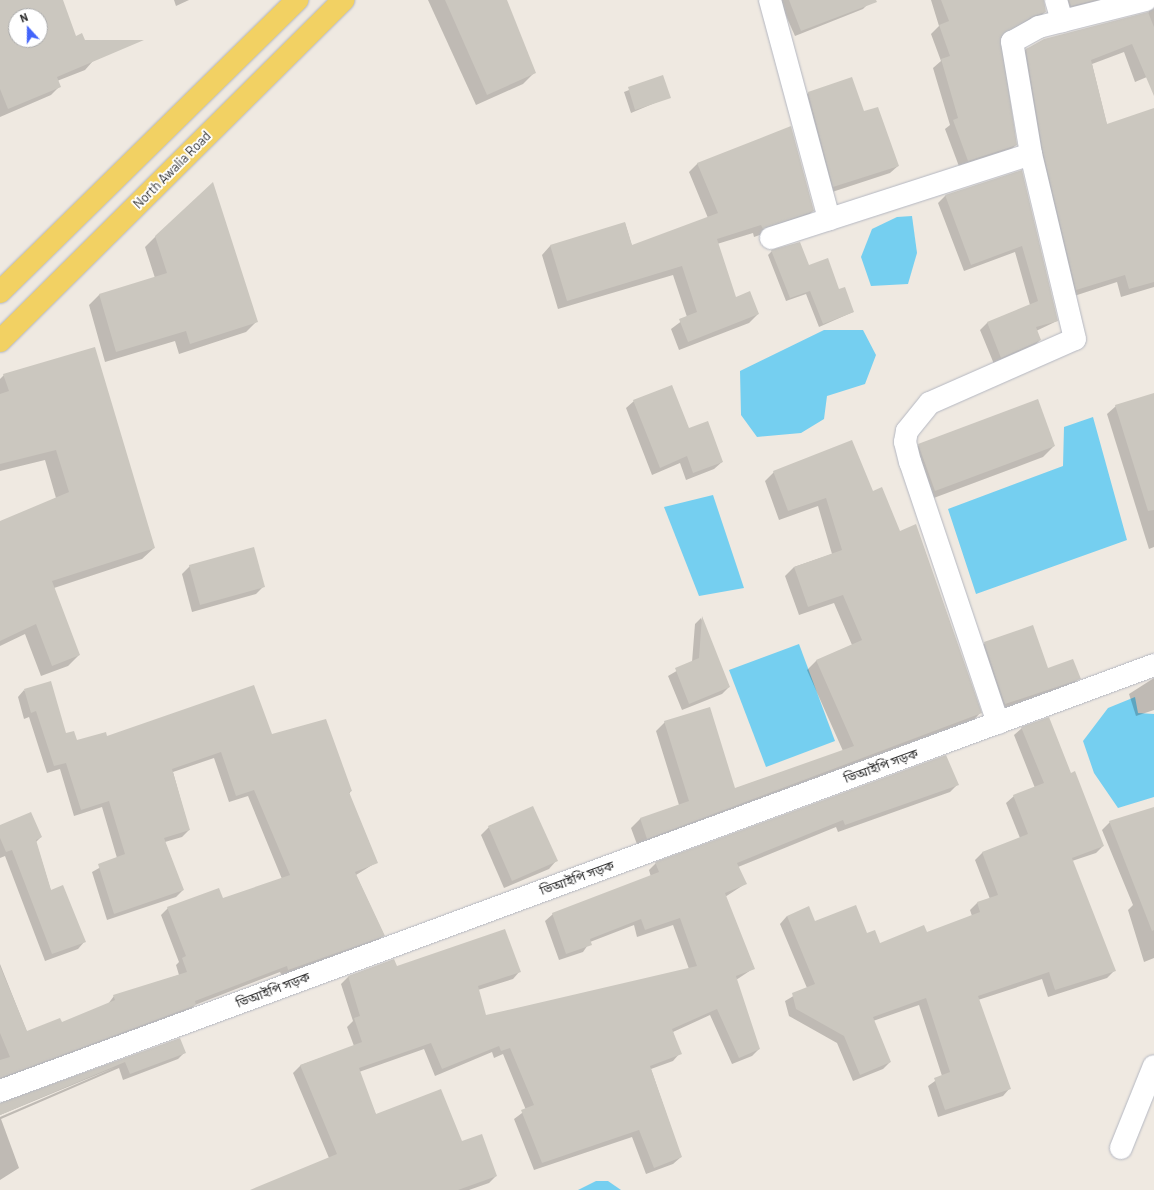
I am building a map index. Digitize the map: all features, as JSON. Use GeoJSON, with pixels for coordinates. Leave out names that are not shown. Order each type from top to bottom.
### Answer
{"type":"FeatureCollection","features":[{"type":"Feature","properties":{"kind":"main road"},"geometry":{"type":"LineString","coordinates":[[0,292],[297,0]]}},
{"type":"Feature","properties":{"kind":"main road","name":"North Awalia Road"},"geometry":{"type":"LineString","coordinates":[[0,341],[343,0]]}},
{"type":"Feature","properties":{"kind":"street"},"geometry":{"type":"LineString","coordinates":[[770,0],[829,219]]}},
{"type":"Feature","properties":{"kind":"street"},"geometry":{"type":"LineString","coordinates":[[1056,0],[1062,21]]}},
{"type":"Feature","properties":{"kind":"street"},"geometry":{"type":"LineString","coordinates":[[998,723],[905,442],[907,431],[930,403],[1075,339],[1031,154],[1012,42],[1039,27],[1146,0]]}},
{"type":"Feature","properties":{"kind":"street"},"geometry":{"type":"LineString","coordinates":[[771,238],[1031,154]]}},
{"type":"Feature","properties":{"kind":"street","name":"ভিআইপি সড়ক"},"geometry":{"type":"LineString","coordinates":[[0,1090],[1154,665]]}},
{"type":"Feature","properties":{"kind":"street"},"geometry":{"type":"LineString","coordinates":[[1121,1148],[1154,1066]]}},
{"type":"Feature","properties":{"kind":"water"},"geometry":{"type":"Polygon","coordinates":[[[912,216],[917,253],[908,284],[871,286],[861,257],[872,229],[897,217],[912,216]]]}},
{"type":"Feature","properties":{"kind":"water"},"geometry":{"type":"Polygon","coordinates":[[[824,330],[863,330],[876,355],[865,384],[827,396],[824,419],[801,433],[757,437],[741,415],[740,371],[824,330]]]}},
{"type":"Feature","properties":{"kind":"water"},"geometry":{"type":"Polygon","coordinates":[[[1093,417],[1127,540],[976,594],[948,509],[1063,466],[1064,427],[1093,417]]]}},
{"type":"Feature","properties":{"kind":"water"},"geometry":{"type":"Polygon","coordinates":[[[713,495],[744,588],[699,596],[664,507],[713,495]]]}},
{"type":"Feature","properties":{"kind":"water"},"geometry":{"type":"Polygon","coordinates":[[[799,644],[835,741],[766,767],[729,670],[799,644]]]}},
{"type":"Feature","properties":{"kind":"water"},"geometry":{"type":"Polygon","coordinates":[[[1135,697],[1138,713],[1154,714],[1154,797],[1118,808],[1094,773],[1083,741],[1108,708],[1135,697]]]}},
{"type":"Feature","properties":{"kind":"water"},"geometry":{"type":"Polygon","coordinates":[[[596,1181],[608,1181],[621,1190],[578,1190],[596,1181]]]}},
{"type":"Feature","properties":{"kind":"building"},"geometry":{"type":"Polygon","coordinates":[[[0,0],[63,0],[76,36],[82,33],[85,40],[144,40],[57,77],[61,87],[8,109],[0,89],[0,0]]]}},
{"type":"Feature","properties":{"kind":"building"},"geometry":{"type":"Polygon","coordinates":[[[445,0],[507,0],[536,73],[487,95],[445,0]]]}},
{"type":"Feature","properties":{"kind":"building"},"geometry":{"type":"Polygon","coordinates":[[[789,0],[876,0],[877,2],[801,31],[789,0]]]}},
{"type":"Feature","properties":{"kind":"building"},"geometry":{"type":"Polygon","coordinates":[[[941,0],[1044,0],[1046,12],[1033,16],[1001,37],[1017,145],[968,161],[953,120],[958,118],[941,59],[950,56],[939,25],[949,21],[941,0]]]}},
{"type":"Feature","properties":{"kind":"building"},"geometry":{"type":"Polygon","coordinates":[[[1069,0],[1095,0],[1071,6],[1069,0]]]}},
{"type":"Feature","properties":{"kind":"building"},"geometry":{"type":"Polygon","coordinates":[[[1148,12],[1154,27],[1154,96],[1132,44],[1091,60],[1107,124],[1154,108],[1154,282],[1129,289],[1125,275],[1076,290],[1043,152],[1026,49],[1044,39],[1148,12]]]}},
{"type":"Feature","properties":{"kind":"building"},"geometry":{"type":"Polygon","coordinates":[[[663,75],[671,98],[635,110],[628,87],[663,75]]]}},
{"type":"Feature","properties":{"kind":"building"},"geometry":{"type":"Polygon","coordinates":[[[852,77],[864,111],[878,107],[899,166],[833,187],[808,92],[852,77]]]}},
{"type":"Feature","properties":{"kind":"building"},"geometry":{"type":"Polygon","coordinates":[[[791,126],[814,211],[763,229],[761,225],[717,239],[736,297],[750,291],[759,314],[688,342],[679,319],[697,312],[682,266],[567,301],[550,245],[625,222],[632,245],[718,213],[697,163],[791,126]]]}},
{"type":"Feature","properties":{"kind":"building"},"geometry":{"type":"Polygon","coordinates":[[[1022,170],[1058,321],[1036,327],[1041,340],[1001,358],[987,322],[1038,301],[1022,246],[971,265],[945,195],[1022,170]]]}},
{"type":"Feature","properties":{"kind":"building"},"geometry":{"type":"Polygon","coordinates":[[[213,182],[258,322],[190,344],[186,331],[116,352],[99,294],[167,273],[155,236],[213,182]]]}},
{"type":"Feature","properties":{"kind":"building"},"geometry":{"type":"Polygon","coordinates":[[[800,242],[809,265],[828,258],[839,289],[845,287],[854,312],[823,324],[810,291],[790,298],[771,250],[800,242]]]}},
{"type":"Feature","properties":{"kind":"building"},"geometry":{"type":"Polygon","coordinates":[[[95,347],[155,548],[52,581],[80,655],[52,666],[36,624],[0,641],[0,521],[69,492],[56,450],[0,464],[0,394],[9,391],[3,374],[95,347]]]}},
{"type":"Feature","properties":{"kind":"building"},"geometry":{"type":"Polygon","coordinates":[[[672,385],[689,428],[708,421],[723,462],[693,473],[687,456],[660,468],[633,400],[672,385]]]}},
{"type":"Feature","properties":{"kind":"building"},"geometry":{"type":"Polygon","coordinates":[[[1154,393],[1154,510],[1148,511],[1115,405],[1154,393]]]}},
{"type":"Feature","properties":{"kind":"building"},"geometry":{"type":"Polygon","coordinates":[[[1038,399],[1055,446],[935,491],[918,444],[1038,399]]]}},
{"type":"Feature","properties":{"kind":"building"},"geometry":{"type":"Polygon","coordinates":[[[852,440],[873,491],[882,487],[900,531],[916,524],[982,713],[647,839],[640,818],[689,801],[664,721],[710,707],[735,788],[854,746],[816,660],[862,640],[843,595],[808,607],[794,567],[842,550],[826,498],[788,511],[773,471],[852,440]]]}},
{"type":"Feature","properties":{"kind":"building"},"geometry":{"type":"Polygon","coordinates":[[[254,547],[265,587],[200,605],[189,565],[254,547]]]}},
{"type":"Feature","properties":{"kind":"building"},"geometry":{"type":"Polygon","coordinates":[[[702,616],[730,687],[689,704],[675,668],[699,658],[702,616]]]}},
{"type":"Feature","properties":{"kind":"building"},"geometry":{"type":"Polygon","coordinates":[[[1033,625],[1048,668],[1073,659],[1081,679],[1005,704],[984,642],[1033,625]]]}},
{"type":"Feature","properties":{"kind":"building"},"geometry":{"type":"Polygon","coordinates":[[[51,681],[66,733],[74,731],[77,740],[106,732],[107,736],[254,685],[272,734],[326,719],[352,791],[349,792],[378,863],[355,872],[385,936],[288,970],[287,966],[195,1001],[196,1005],[0,1078],[0,1060],[10,1057],[0,1033],[0,966],[27,1031],[60,1018],[62,1022],[115,1000],[113,995],[187,972],[182,958],[186,956],[167,907],[219,888],[223,898],[290,875],[254,790],[236,796],[221,752],[172,769],[190,830],[164,838],[184,890],[114,914],[98,864],[125,854],[109,801],[81,810],[66,763],[54,766],[36,711],[31,713],[24,689],[51,681]]]}},
{"type":"Feature","properties":{"kind":"building"},"geometry":{"type":"Polygon","coordinates":[[[1049,717],[1071,773],[1075,771],[1104,846],[1072,858],[1116,971],[1055,990],[1049,972],[978,996],[1011,1089],[945,1110],[934,1078],[950,1072],[926,998],[873,1017],[891,1062],[860,1075],[844,1036],[796,1009],[792,993],[815,984],[787,916],[809,906],[815,921],[856,905],[867,933],[875,930],[880,943],[924,925],[927,932],[980,912],[977,902],[998,895],[982,852],[1028,834],[1013,795],[1044,783],[1021,727],[1049,717]]]}},
{"type":"Feature","properties":{"kind":"building"},"geometry":{"type":"Polygon","coordinates":[[[946,755],[959,785],[845,825],[843,820],[737,863],[747,884],[725,893],[755,969],[736,976],[760,1049],[739,1058],[717,1009],[672,1029],[682,1054],[650,1066],[682,1157],[654,1168],[639,1130],[542,1163],[521,1110],[534,1105],[510,1048],[501,1051],[499,1046],[442,1069],[431,1043],[359,1068],[376,1114],[441,1089],[462,1141],[482,1134],[497,1176],[458,1190],[250,1190],[337,1154],[300,1065],[362,1042],[354,1018],[360,1016],[348,976],[394,959],[397,966],[505,929],[521,972],[478,986],[486,1015],[697,966],[680,918],[645,930],[641,919],[590,939],[592,945],[566,954],[552,913],[659,872],[655,862],[946,755]]]}},
{"type":"Feature","properties":{"kind":"building"},"geometry":{"type":"Polygon","coordinates":[[[533,806],[558,861],[512,881],[488,826],[533,806]]]}},
{"type":"Feature","properties":{"kind":"building"},"geometry":{"type":"Polygon","coordinates":[[[1154,807],[1154,930],[1152,931],[1109,821],[1154,807]]]}},
{"type":"Feature","properties":{"kind":"building"},"geometry":{"type":"Polygon","coordinates":[[[31,812],[42,837],[36,840],[51,890],[63,885],[86,942],[52,954],[12,850],[6,852],[0,838],[0,825],[31,812]]]}},
{"type":"Feature","properties":{"kind":"building"},"geometry":{"type":"Polygon","coordinates":[[[180,1038],[186,1053],[130,1074],[125,1062],[0,1115],[0,1103],[180,1038]]]}}]}
